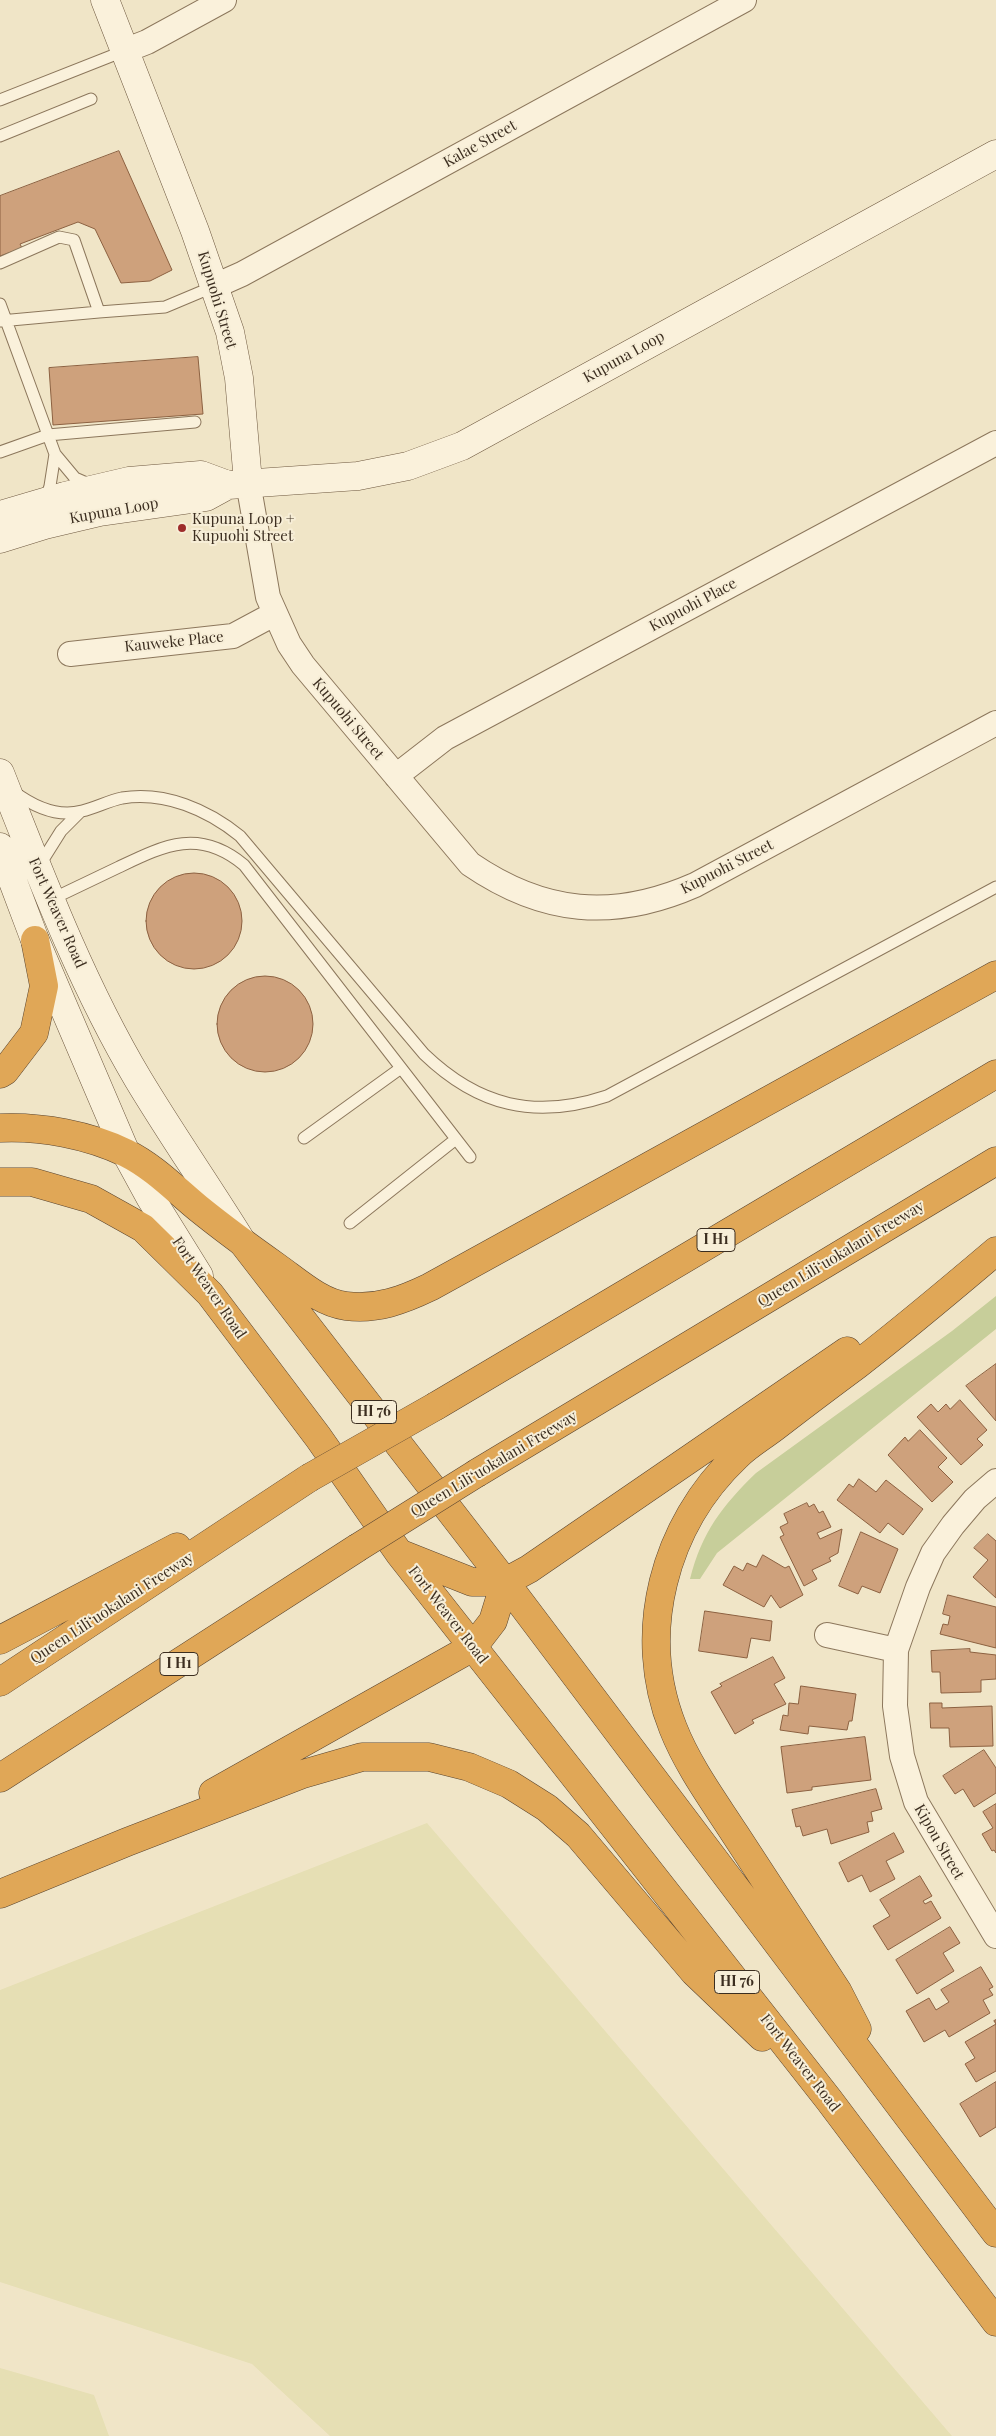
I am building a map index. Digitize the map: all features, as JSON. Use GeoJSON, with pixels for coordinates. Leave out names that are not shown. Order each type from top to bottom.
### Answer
{"type":"FeatureCollection","features":[{"type":"Feature","properties":{"kind":"highway"},"geometry":{"type":"LineString","coordinates":[[0,1074],[34,1033],[44,986],[35,940]]}},
{"type":"Feature","properties":{"kind":"highway"},"geometry":{"type":"LineString","coordinates":[[0,1128],[54,1132],[93,1141],[126,1153],[169,1181],[197,1207],[243,1243],[320,1297],[344,1306],[378,1306],[402,1300],[438,1282],[996,975]]}},
{"type":"Feature","properties":{"kind":"highway","name":"Queen Liliʻuokalani Freeway"},"geometry":{"type":"LineString","coordinates":[[0,1682],[309,1478],[436,1406],[996,1074]]}},
{"type":"Feature","properties":{"kind":"highway","name":"Queen Liliʻuokalani Freeway"},"geometry":{"type":"LineString","coordinates":[[0,1778],[356,1548],[996,1161]]}},
{"type":"Feature","properties":{"kind":"highway"},"geometry":{"type":"LineString","coordinates":[[0,1182],[32,1182],[90,1199],[143,1228],[210,1294]]}},
{"type":"Feature","properties":{"kind":"highway","name":"Fort Weaver Road"},"geometry":{"type":"LineString","coordinates":[[243,1243],[505,1582],[893,2099],[996,2233]]}},
{"type":"Feature","properties":{"kind":"highway"},"geometry":{"type":"LineString","coordinates":[[399,1553],[472,1582],[505,1582],[529,1569],[729,1430],[996,1251]]}},
{"type":"Feature","properties":{"kind":"highway"},"geometry":{"type":"LineString","coordinates":[[893,2099],[838,1992],[685,1754],[668,1715],[660,1684],[656,1621],[662,1582],[678,1537],[705,1491],[738,1455],[899,1333],[996,1251]]}},
{"type":"Feature","properties":{"kind":"highway","name":"Fort Weaver Road"},"geometry":{"type":"LineString","coordinates":[[210,1294],[318,1437],[399,1553],[829,2100],[996,2322]]}},
{"type":"Feature","properties":{"kind":"highway"},"geometry":{"type":"LineString","coordinates":[[0,1640],[309,1478]]}},
{"type":"Feature","properties":{"kind":"highway"},"geometry":{"type":"LineString","coordinates":[[127,1842],[473,1647],[493,1621],[505,1582]]}},
{"type":"Feature","properties":{"kind":"highway"},"geometry":{"type":"LineString","coordinates":[[0,1894],[127,1842],[303,1774],[362,1757],[429,1757],[469,1767],[509,1784],[547,1808],[578,1835],[694,1972],[829,2100]]}},
{"type":"Feature","properties":{"kind":"street","name":"Kupuohi Street"},"geometry":{"type":"LineString","coordinates":[[106,0],[215,286],[230,332],[239,378],[238,484],[274,614],[289,644],[303,665],[470,864],[494,880],[521,894],[550,903],[579,908],[609,908],[667,897],[694,886],[996,723]]}},
{"type":"Feature","properties":{"kind":"street"},"geometry":{"type":"LineString","coordinates":[[124,51],[146,42],[224,0]]}},
{"type":"Feature","properties":{"kind":"street","name":"Kalae Street"},"geometry":{"type":"LineString","coordinates":[[215,286],[242,274],[744,0]]}},
{"type":"Feature","properties":{"kind":"street","name":"Kupuna Loop"},"geometry":{"type":"LineString","coordinates":[[1,520],[45,502],[96,488],[129,482],[201,475],[238,484],[358,476],[408,466],[462,446],[996,154]]}},
{"type":"Feature","properties":{"kind":"street","name":"Kupuohi Place"},"geometry":{"type":"LineString","coordinates":[[396,776],[444,738],[996,443]]}},
{"type":"Feature","properties":{"kind":"street","name":"Kupuna Loop"},"geometry":{"type":"LineString","coordinates":[[1,520],[45,525],[100,512],[206,497],[238,484]]}},
{"type":"Feature","properties":{"kind":"street","name":"Kauweke Place"},"geometry":{"type":"LineString","coordinates":[[70,654],[233,636],[274,614]]}},
{"type":"Feature","properties":{"kind":"street","name":"Fort Weaver Road"},"geometry":{"type":"LineString","coordinates":[[2,779],[50,900],[99,1006],[138,1079],[243,1243]]}},
{"type":"Feature","properties":{"kind":"street","name":"Fort Weaver Road"},"geometry":{"type":"LineString","coordinates":[[0,847],[35,940],[126,1153],[150,1197],[210,1294]]}},
{"type":"Feature","properties":{"kind":"street","name":"Kipou Street"},"geometry":{"type":"LineString","coordinates":[[996,1481],[975,1499],[933,1553],[918,1587],[896,1650],[895,1706],[902,1756],[916,1802],[996,1936]]}},
{"type":"Feature","properties":{"kind":"street"},"geometry":{"type":"LineString","coordinates":[[827,1635],[896,1650]]}},
{"type":"Feature","properties":{"kind":"lane"},"geometry":{"type":"LineString","coordinates":[[0,100],[124,51]]}},
{"type":"Feature","properties":{"kind":"lane"},"geometry":{"type":"LineString","coordinates":[[0,136],[91,99]]}},
{"type":"Feature","properties":{"kind":"lane"},"geometry":{"type":"LineString","coordinates":[[0,263],[59,237],[74,240],[99,312]]}},
{"type":"Feature","properties":{"kind":"lane"},"geometry":{"type":"LineString","coordinates":[[3,320],[165,307],[215,286]]}},
{"type":"Feature","properties":{"kind":"lane"},"geometry":{"type":"LineString","coordinates":[[0,304],[3,320],[55,454],[75,478],[96,488]]}},
{"type":"Feature","properties":{"kind":"lane"},"geometry":{"type":"LineString","coordinates":[[0,452],[48,435],[195,422]]}},
{"type":"Feature","properties":{"kind":"lane"},"geometry":{"type":"LineString","coordinates":[[45,502],[50,486],[55,454]]}},
{"type":"Feature","properties":{"kind":"lane"},"geometry":{"type":"LineString","coordinates":[[2,779],[25,800],[43,808],[60,812],[80,812],[122,798],[151,798],[187,805],[226,824],[240,836],[424,1054],[442,1072],[462,1086],[485,1097],[509,1104],[534,1108],[558,1108],[583,1104],[607,1096],[996,887]]}},
{"type":"Feature","properties":{"kind":"lane"},"geometry":{"type":"LineString","coordinates":[[37,869],[61,830],[80,812]]}},
{"type":"Feature","properties":{"kind":"lane"},"geometry":{"type":"LineString","coordinates":[[50,900],[168,845],[179,843],[203,844],[225,852],[244,865],[470,1157]]}},
{"type":"Feature","properties":{"kind":"lane"},"geometry":{"type":"LineString","coordinates":[[304,1138],[401,1068]]}},
{"type":"Feature","properties":{"kind":"lane"},"geometry":{"type":"LineString","coordinates":[[350,1223],[456,1139]]}},
{"type":"Feature","properties":{"kind":"shaded area"},"geometry":{"type":"Polygon","coordinates":[[[427,1823],[952,2436],[330,2436],[252,2364],[0,2282],[0,1990],[427,1823]]]}},
{"type":"Feature","properties":{"kind":"shaded area"},"geometry":{"type":"Polygon","coordinates":[[[0,2368],[94,2395],[109,2436],[0,2436],[0,2368]]]}},
{"type":"Feature","properties":{"kind":"green space"},"geometry":{"type":"Polygon","coordinates":[[[996,1296],[996,1329],[717,1553],[700,1579],[690,1579],[701,1547],[715,1521],[733,1497],[756,1473],[952,1331],[996,1296]]]}},
{"type":"Feature","properties":{"kind":"building"},"geometry":{"type":"Polygon","coordinates":[[[119,151],[172,270],[150,281],[121,283],[95,229],[78,222],[20,244],[22,248],[0,256],[0,196],[119,151]]]}},
{"type":"Feature","properties":{"kind":"building"},"geometry":{"type":"Polygon","coordinates":[[[198,357],[203,414],[53,425],[49,368],[198,357]]]}},
{"type":"Feature","properties":{"kind":"building"},"geometry":{"type":"Polygon","coordinates":[[[194,873],[212,877],[228,887],[238,903],[242,921],[238,939],[228,955],[212,965],[194,969],[176,965],[160,955],[150,939],[146,921],[150,903],[160,887],[176,877],[194,873]]]}},
{"type":"Feature","properties":{"kind":"building"},"geometry":{"type":"Polygon","coordinates":[[[265,976],[283,980],[299,990],[309,1006],[313,1024],[309,1042],[299,1058],[283,1068],[265,1072],[247,1068],[231,1058],[221,1042],[217,1024],[221,1006],[231,990],[247,980],[265,976]]]}},
{"type":"Feature","properties":{"kind":"building"},"geometry":{"type":"Polygon","coordinates":[[[996,1364],[996,1421],[966,1386],[996,1364]]]}},
{"type":"Feature","properties":{"kind":"building"},"geometry":{"type":"Polygon","coordinates":[[[960,1400],[987,1430],[977,1439],[983,1445],[961,1465],[917,1417],[931,1404],[938,1412],[946,1404],[950,1409],[960,1400]]]}},
{"type":"Feature","properties":{"kind":"building"},"geometry":{"type":"Polygon","coordinates":[[[920,1430],[947,1458],[938,1467],[953,1482],[932,1502],[888,1455],[905,1437],[908,1441],[920,1430]]]}},
{"type":"Feature","properties":{"kind":"building"},"geometry":{"type":"Polygon","coordinates":[[[859,1479],[876,1492],[886,1480],[923,1509],[903,1535],[888,1523],[880,1533],[837,1500],[849,1484],[853,1487],[859,1479]]]}},
{"type":"Feature","properties":{"kind":"building"},"geometry":{"type":"Polygon","coordinates":[[[807,1503],[809,1507],[814,1504],[819,1513],[823,1511],[831,1527],[817,1533],[820,1539],[842,1529],[838,1553],[829,1558],[831,1561],[812,1570],[817,1579],[804,1586],[780,1537],[784,1535],[780,1527],[788,1523],[784,1514],[807,1503]]]}},
{"type":"Feature","properties":{"kind":"building"},"geometry":{"type":"Polygon","coordinates":[[[861,1532],[898,1549],[880,1593],[862,1586],[858,1594],[839,1586],[861,1532]]]}},
{"type":"Feature","properties":{"kind":"building"},"geometry":{"type":"Polygon","coordinates":[[[988,1534],[996,1541],[996,1598],[973,1577],[988,1560],[974,1548],[988,1534]]]}},
{"type":"Feature","properties":{"kind":"building"},"geometry":{"type":"Polygon","coordinates":[[[763,1555],[785,1568],[789,1566],[803,1595],[780,1608],[771,1595],[764,1607],[723,1585],[734,1566],[743,1571],[747,1563],[756,1567],[763,1555]]]}},
{"type":"Feature","properties":{"kind":"building"},"geometry":{"type":"Polygon","coordinates":[[[948,1595],[996,1607],[996,1648],[940,1634],[943,1624],[948,1625],[950,1616],[943,1614],[948,1595]]]}},
{"type":"Feature","properties":{"kind":"building"},"geometry":{"type":"Polygon","coordinates":[[[705,1611],[772,1621],[770,1641],[751,1638],[747,1658],[699,1651],[705,1611]]]}},
{"type":"Feature","properties":{"kind":"building"},"geometry":{"type":"Polygon","coordinates":[[[970,1649],[970,1652],[996,1655],[996,1679],[981,1680],[981,1692],[941,1693],[940,1672],[932,1672],[931,1651],[970,1649]]]}},
{"type":"Feature","properties":{"kind":"building"},"geometry":{"type":"Polygon","coordinates":[[[773,1657],[785,1678],[774,1684],[786,1704],[752,1720],[754,1723],[735,1734],[711,1692],[722,1686],[720,1684],[773,1657]]]}},
{"type":"Feature","properties":{"kind":"building"},"geometry":{"type":"Polygon","coordinates":[[[801,1686],[856,1694],[852,1721],[849,1721],[847,1730],[809,1726],[808,1734],[780,1730],[783,1715],[788,1716],[789,1703],[798,1704],[801,1686]]]}},
{"type":"Feature","properties":{"kind":"building"},"geometry":{"type":"Polygon","coordinates":[[[930,1703],[942,1703],[942,1708],[992,1706],[993,1746],[950,1747],[949,1728],[931,1728],[930,1703]]]}},
{"type":"Feature","properties":{"kind":"building"},"geometry":{"type":"Polygon","coordinates":[[[865,1737],[871,1780],[812,1787],[812,1790],[787,1793],[781,1747],[865,1737]]]}},
{"type":"Feature","properties":{"kind":"building"},"geometry":{"type":"Polygon","coordinates":[[[984,1750],[996,1768],[996,1793],[974,1807],[963,1789],[955,1794],[943,1776],[984,1750]]]}},
{"type":"Feature","properties":{"kind":"building"},"geometry":{"type":"Polygon","coordinates":[[[876,1789],[882,1809],[871,1812],[873,1821],[867,1822],[869,1832],[831,1844],[827,1829],[803,1836],[800,1826],[796,1827],[792,1810],[876,1789]]]}},
{"type":"Feature","properties":{"kind":"building"},"geometry":{"type":"Polygon","coordinates":[[[996,1804],[996,1853],[994,1850],[992,1851],[982,1834],[993,1828],[983,1812],[996,1804]]]}},
{"type":"Feature","properties":{"kind":"building"},"geometry":{"type":"Polygon","coordinates":[[[894,1833],[904,1852],[886,1861],[895,1879],[870,1892],[862,1875],[848,1882],[839,1863],[894,1833]]]}},
{"type":"Feature","properties":{"kind":"building"},"geometry":{"type":"Polygon","coordinates":[[[920,1876],[932,1896],[923,1901],[925,1904],[931,1901],[941,1918],[888,1950],[873,1926],[890,1916],[880,1900],[920,1876]]]}},
{"type":"Feature","properties":{"kind":"building"},"geometry":{"type":"Polygon","coordinates":[[[950,1927],[960,1943],[943,1953],[954,1971],[917,1994],[896,1960],[950,1927]]]}},
{"type":"Feature","properties":{"kind":"building"},"geometry":{"type":"Polygon","coordinates":[[[981,1967],[993,1987],[989,1989],[993,1995],[983,2000],[990,2013],[949,2037],[945,2030],[924,2042],[906,2011],[929,1998],[936,2010],[949,2002],[941,1990],[981,1967]]]}},
{"type":"Feature","properties":{"kind":"building"},"geometry":{"type":"Polygon","coordinates":[[[996,2024],[996,2071],[976,2082],[965,2064],[975,2058],[965,2042],[996,2024]]]}},
{"type":"Feature","properties":{"kind":"building"},"geometry":{"type":"Polygon","coordinates":[[[996,2082],[996,2127],[980,2137],[960,2104],[996,2082]]]}},
{"type":"Feature","properties":{"kind":"place","name":"Kupuna Loop + Kupuohi Street"},"geometry":{"type":"Point","coordinates":[182,528]}}]}
